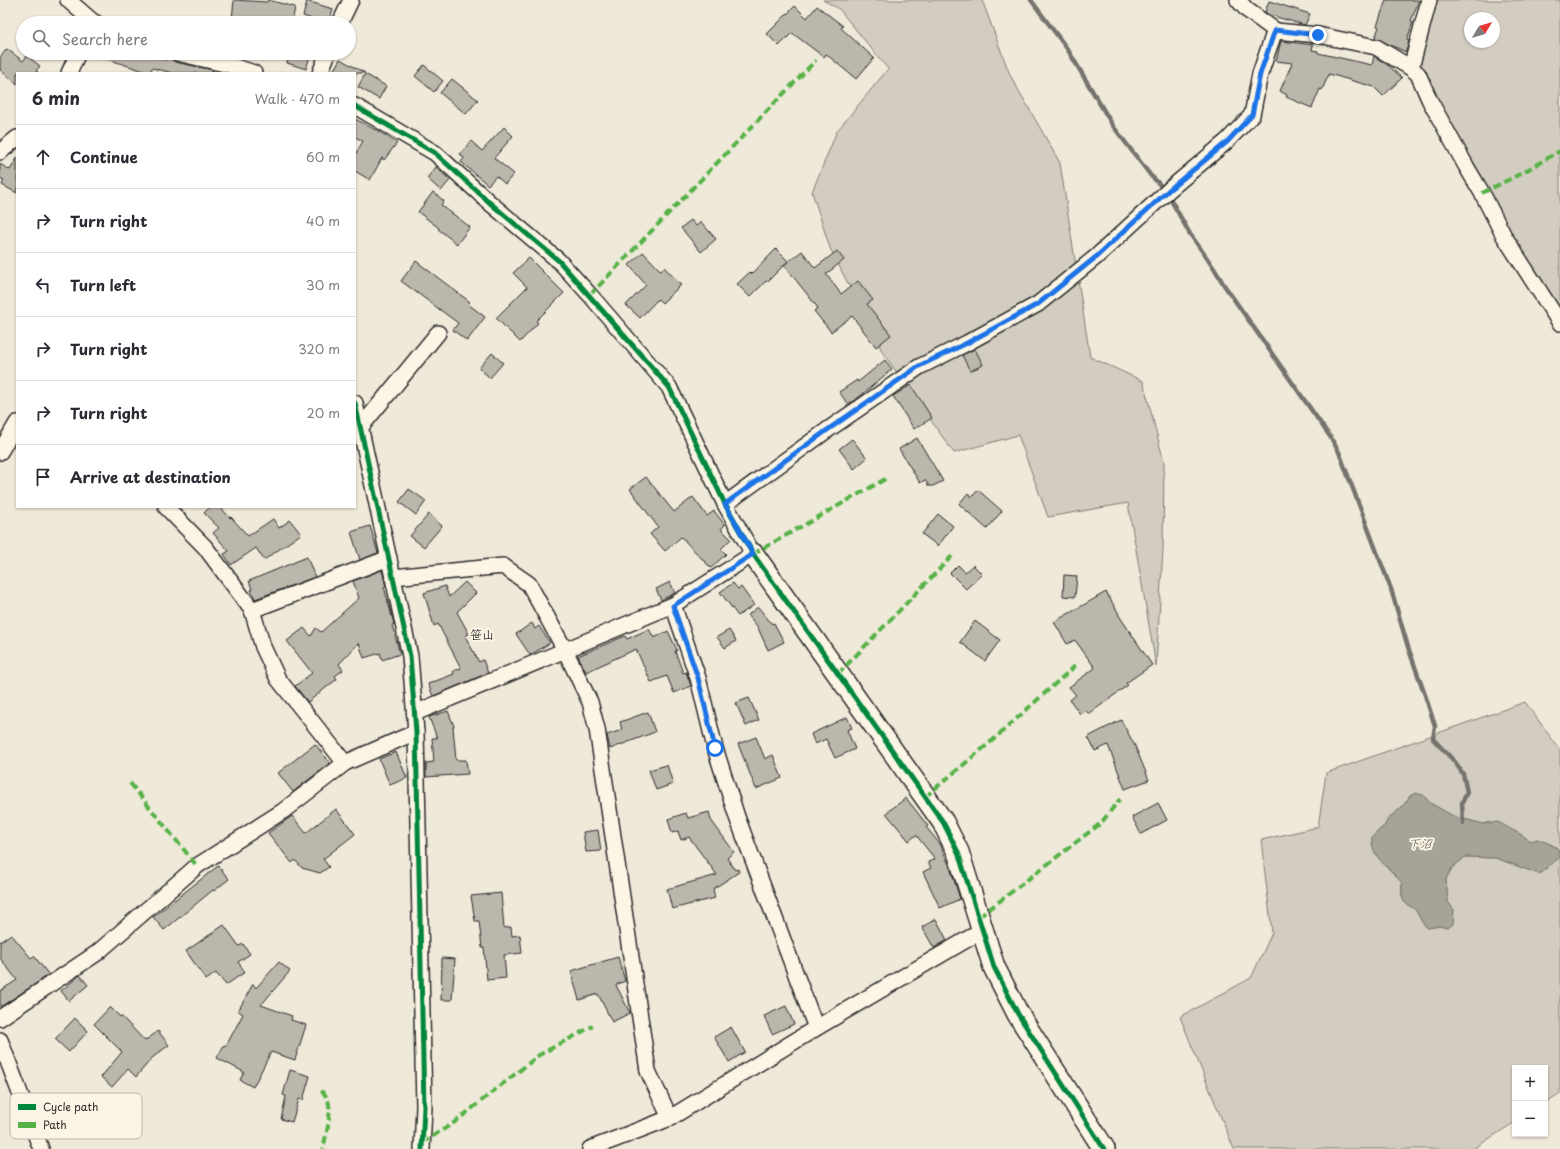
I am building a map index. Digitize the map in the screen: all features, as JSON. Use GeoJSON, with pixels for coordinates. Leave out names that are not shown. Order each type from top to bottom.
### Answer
{"type":"FeatureCollection","features":[{"type":"Feature","properties":{"kind":"street"},"geometry":{"type":"LineString","coordinates":[[68,0],[86,16]]}},
{"type":"Feature","properties":{"kind":"street"},"geometry":{"type":"LineString","coordinates":[[343,16],[351,0]]}},
{"type":"Feature","properties":{"kind":"street"},"geometry":{"type":"LineString","coordinates":[[1238,0],[1247,10],[1275,30],[1318,35],[1376,47],[1411,68],[1418,74],[1430,101],[1482,193],[1504,236],[1560,323]]}},
{"type":"Feature","properties":{"kind":"street"},"geometry":{"type":"LineString","coordinates":[[1411,68],[1429,0]]}},
{"type":"Feature","properties":{"kind":"street"},"geometry":{"type":"LineString","coordinates":[[725,504],[919,366],[967,343],[1038,304],[1096,257],[1170,189],[1227,142],[1252,115],[1260,74],[1275,30]]}},
{"type":"Feature","properties":{"kind":"street"},"geometry":{"type":"LineString","coordinates":[[69,72],[75,60]]}},
{"type":"Feature","properties":{"kind":"street"},"geometry":{"type":"LineString","coordinates":[[199,60],[227,69],[247,72]]}},
{"type":"Feature","properties":{"kind":"street"},"geometry":{"type":"LineString","coordinates":[[320,72],[325,60]]}},
{"type":"Feature","properties":{"kind":"street"},"geometry":{"type":"LineString","coordinates":[[356,107],[435,153],[490,204],[559,260],[669,387],[725,504],[753,554],[943,822],[958,852],[994,967],[1018,1014],[1104,1149]]}},
{"type":"Feature","properties":{"kind":"street"},"geometry":{"type":"LineString","coordinates":[[0,152],[16,139]]}},
{"type":"Feature","properties":{"kind":"street"},"geometry":{"type":"LineString","coordinates":[[360,428],[438,333]]}},
{"type":"Feature","properties":{"kind":"street"},"geometry":{"type":"LineString","coordinates":[[356,408],[410,656],[416,732],[424,1107],[422,1149]]}},
{"type":"Feature","properties":{"kind":"street"},"geometry":{"type":"LineString","coordinates":[[0,452],[16,425]]}},
{"type":"Feature","properties":{"kind":"street"},"geometry":{"type":"LineString","coordinates":[[167,508],[205,547],[252,610],[263,647],[278,679],[345,763]]}},
{"type":"Feature","properties":{"kind":"street"},"geometry":{"type":"LineString","coordinates":[[415,713],[673,606],[753,554]]}},
{"type":"Feature","properties":{"kind":"street"},"geometry":{"type":"LineString","coordinates":[[252,610],[389,558]]}},
{"type":"Feature","properties":{"kind":"street"},"geometry":{"type":"LineString","coordinates":[[393,577],[503,566],[529,584],[565,650],[590,702],[597,729],[648,1071],[670,1118]]}},
{"type":"Feature","properties":{"kind":"street"},"geometry":{"type":"LineString","coordinates":[[673,606],[698,678],[715,748],[737,817],[816,1028]]}},
{"type":"Feature","properties":{"kind":"street"},"geometry":{"type":"LineString","coordinates":[[0,1018],[97,953],[197,866],[283,811],[345,763],[416,732]]}},
{"type":"Feature","properties":{"kind":"street"},"geometry":{"type":"LineString","coordinates":[[590,1149],[670,1118],[816,1028],[983,930]]}},
{"type":"Feature","properties":{"kind":"street"},"geometry":{"type":"LineString","coordinates":[[0,1040],[20,1093]]}},
{"type":"Feature","properties":{"kind":"street"},"geometry":{"type":"LineString","coordinates":[[37,1139],[41,1149]]}},
{"type":"Feature","properties":{"kind":"shaded area"},"geometry":{"type":"Polygon","coordinates":[[[823,0],[982,0],[1010,75],[1060,163],[1090,357],[1143,381],[1164,462],[1163,549],[1156,666],[1128,503],[1048,517],[1018,435],[954,453],[883,353],[830,248],[812,192],[837,131],[888,69],[839,9],[823,0]]]}},
{"type":"Feature","properties":{"kind":"shaded area"},"geometry":{"type":"Polygon","coordinates":[[[1433,0],[1560,0],[1560,314],[1506,230],[1420,66],[1418,53],[1433,0]]]}},
{"type":"Feature","properties":{"kind":"shaded area"},"geometry":{"type":"Polygon","coordinates":[[[1525,702],[1560,750],[1560,852],[1551,844],[1531,841],[1520,834],[1490,822],[1483,824],[1453,816],[1430,803],[1423,795],[1410,796],[1403,806],[1388,819],[1385,825],[1372,837],[1375,852],[1378,858],[1402,883],[1402,895],[1404,901],[1415,910],[1428,928],[1439,926],[1448,928],[1454,910],[1448,902],[1446,879],[1452,868],[1465,857],[1496,858],[1539,874],[1560,857],[1560,1094],[1548,1102],[1548,1065],[1512,1065],[1512,1124],[1473,1149],[1234,1149],[1180,1017],[1251,978],[1272,933],[1261,840],[1318,827],[1326,773],[1525,702]]]}},
{"type":"Feature","properties":{"kind":"water","name":"下沼"},"geometry":{"type":"Polygon","coordinates":[[[1415,793],[1423,795],[1430,803],[1453,816],[1483,824],[1498,822],[1531,841],[1537,839],[1548,843],[1558,849],[1560,857],[1539,874],[1496,858],[1465,857],[1452,868],[1446,879],[1448,902],[1454,910],[1453,924],[1448,928],[1439,926],[1428,928],[1423,924],[1415,910],[1404,902],[1402,895],[1402,883],[1378,857],[1372,844],[1372,837],[1385,825],[1388,819],[1403,806],[1410,796],[1415,793]]]}},
{"type":"Feature","properties":{"kind":"building"},"geometry":{"type":"Polygon","coordinates":[[[234,0],[267,2],[268,0],[295,7],[293,16],[232,16],[234,0]]]}},
{"type":"Feature","properties":{"kind":"building"},"geometry":{"type":"Polygon","coordinates":[[[1386,0],[1419,0],[1411,21],[1413,22],[1407,40],[1409,41],[1406,52],[1375,38],[1379,27],[1377,26],[1386,0]]]}},
{"type":"Feature","properties":{"kind":"building"},"geometry":{"type":"Polygon","coordinates":[[[307,1],[333,9],[331,16],[303,16],[307,1]]]}},
{"type":"Feature","properties":{"kind":"building"},"geometry":{"type":"Polygon","coordinates":[[[1269,1],[1310,14],[1305,25],[1269,15],[1265,12],[1269,1]]]}},
{"type":"Feature","properties":{"kind":"building"},"geometry":{"type":"Polygon","coordinates":[[[795,6],[807,18],[817,6],[843,26],[841,28],[874,58],[856,79],[826,54],[824,57],[792,33],[779,46],[767,34],[795,6]]]}},
{"type":"Feature","properties":{"kind":"building"},"geometry":{"type":"Polygon","coordinates":[[[1281,41],[1313,45],[1312,50],[1318,51],[1318,53],[1372,65],[1374,56],[1389,66],[1402,78],[1383,96],[1374,87],[1329,74],[1322,90],[1320,89],[1312,108],[1286,97],[1287,95],[1280,91],[1292,63],[1276,61],[1281,41]]]}},
{"type":"Feature","properties":{"kind":"building"},"geometry":{"type":"Polygon","coordinates":[[[7,49],[16,56],[16,60],[32,60],[40,66],[36,71],[38,72],[16,72],[16,83],[0,70],[0,57],[7,49]]]}},
{"type":"Feature","properties":{"kind":"building"},"geometry":{"type":"Polygon","coordinates":[[[110,60],[172,60],[175,62],[213,70],[212,72],[169,72],[152,68],[150,72],[110,60]]]}},
{"type":"Feature","properties":{"kind":"building"},"geometry":{"type":"Polygon","coordinates":[[[288,60],[309,60],[306,69],[287,63],[288,60]]]}},
{"type":"Feature","properties":{"kind":"building"},"geometry":{"type":"Polygon","coordinates":[[[339,60],[342,60],[365,73],[356,72],[333,72],[339,60]]]}},
{"type":"Feature","properties":{"kind":"building"},"geometry":{"type":"Polygon","coordinates":[[[424,65],[443,81],[434,92],[415,76],[424,65]]]}},
{"type":"Feature","properties":{"kind":"building"},"geometry":{"type":"Polygon","coordinates":[[[365,74],[386,86],[379,99],[358,87],[365,74]]]}},
{"type":"Feature","properties":{"kind":"building"},"geometry":{"type":"Polygon","coordinates":[[[452,79],[478,100],[466,114],[440,93],[452,79]]]}},
{"type":"Feature","properties":{"kind":"building"},"geometry":{"type":"Polygon","coordinates":[[[356,120],[397,143],[384,160],[382,158],[370,180],[356,172],[356,153],[363,141],[356,138],[356,120]]]}},
{"type":"Feature","properties":{"kind":"building"},"geometry":{"type":"Polygon","coordinates":[[[504,127],[513,136],[494,158],[514,174],[505,184],[496,176],[488,185],[461,162],[464,158],[460,154],[471,141],[482,151],[504,127]]]}},
{"type":"Feature","properties":{"kind":"building"},"geometry":{"type":"Polygon","coordinates":[[[16,160],[16,192],[2,185],[4,180],[0,178],[0,164],[10,170],[16,160]]]}},
{"type":"Feature","properties":{"kind":"building"},"geometry":{"type":"Polygon","coordinates":[[[436,167],[450,180],[441,191],[427,178],[436,167]]]}},
{"type":"Feature","properties":{"kind":"building"},"geometry":{"type":"Polygon","coordinates":[[[433,192],[444,201],[441,205],[470,227],[457,244],[418,212],[433,192]]]}},
{"type":"Feature","properties":{"kind":"building"},"geometry":{"type":"Polygon","coordinates":[[[691,220],[696,226],[701,222],[716,239],[701,252],[681,228],[691,220]]]}},
{"type":"Feature","properties":{"kind":"building"},"geometry":{"type":"Polygon","coordinates":[[[776,249],[788,261],[750,297],[737,284],[750,272],[752,274],[776,249]]]}},
{"type":"Feature","properties":{"kind":"building"},"geometry":{"type":"Polygon","coordinates":[[[802,251],[815,268],[837,251],[844,260],[826,274],[841,294],[858,281],[873,300],[867,304],[891,335],[876,347],[852,316],[831,332],[814,311],[818,308],[784,265],[802,251]]]}},
{"type":"Feature","properties":{"kind":"building"},"geometry":{"type":"Polygon","coordinates":[[[643,252],[661,271],[664,267],[681,285],[662,303],[658,299],[640,318],[626,305],[646,285],[629,265],[643,252]]]}},
{"type":"Feature","properties":{"kind":"building"},"geometry":{"type":"Polygon","coordinates":[[[529,258],[564,293],[536,321],[538,323],[520,342],[496,318],[527,287],[513,273],[529,258]]]}},
{"type":"Feature","properties":{"kind":"building"},"geometry":{"type":"Polygon","coordinates":[[[416,261],[470,302],[468,304],[485,317],[467,341],[453,330],[458,323],[401,281],[416,261]]]}},
{"type":"Feature","properties":{"kind":"building"},"geometry":{"type":"Polygon","coordinates":[[[975,349],[983,365],[970,371],[962,355],[975,349]]]}},
{"type":"Feature","properties":{"kind":"building"},"geometry":{"type":"Polygon","coordinates":[[[492,353],[503,363],[490,378],[479,368],[492,353]]]}},
{"type":"Feature","properties":{"kind":"building"},"geometry":{"type":"Polygon","coordinates":[[[885,360],[892,369],[858,398],[848,404],[839,392],[857,380],[858,382],[885,360]]]}},
{"type":"Feature","properties":{"kind":"building"},"geometry":{"type":"Polygon","coordinates":[[[911,385],[932,418],[914,429],[893,396],[911,385]]]}},
{"type":"Feature","properties":{"kind":"building"},"geometry":{"type":"Polygon","coordinates":[[[917,438],[943,481],[933,486],[929,486],[925,480],[920,483],[899,449],[917,438]]]}},
{"type":"Feature","properties":{"kind":"building"},"geometry":{"type":"Polygon","coordinates":[[[852,439],[867,458],[854,469],[839,449],[852,439]]]}},
{"type":"Feature","properties":{"kind":"building"},"geometry":{"type":"Polygon","coordinates":[[[646,477],[674,512],[693,497],[707,516],[714,511],[725,525],[721,529],[731,539],[721,549],[726,554],[711,568],[681,537],[665,551],[650,534],[658,527],[630,489],[646,477]]]}},
{"type":"Feature","properties":{"kind":"building"},"geometry":{"type":"Polygon","coordinates":[[[409,489],[426,501],[416,515],[399,502],[409,489]]]}},
{"type":"Feature","properties":{"kind":"building"},"geometry":{"type":"Polygon","coordinates":[[[978,490],[1002,511],[987,529],[959,504],[968,493],[972,497],[978,490]]]}},
{"type":"Feature","properties":{"kind":"building"},"geometry":{"type":"Polygon","coordinates":[[[209,508],[221,508],[248,536],[273,519],[279,528],[290,520],[301,534],[264,560],[256,548],[231,565],[224,554],[229,551],[213,533],[219,528],[204,513],[209,508]]]}},
{"type":"Feature","properties":{"kind":"building"},"geometry":{"type":"Polygon","coordinates":[[[429,514],[442,526],[424,547],[410,536],[429,514]]]}},
{"type":"Feature","properties":{"kind":"building"},"geometry":{"type":"Polygon","coordinates":[[[938,514],[953,526],[938,546],[922,534],[938,514]]]}},
{"type":"Feature","properties":{"kind":"building"},"geometry":{"type":"Polygon","coordinates":[[[370,526],[378,553],[360,560],[351,532],[370,526]]]}},
{"type":"Feature","properties":{"kind":"building"},"geometry":{"type":"Polygon","coordinates":[[[307,557],[315,577],[255,599],[249,581],[307,557]]]}},
{"type":"Feature","properties":{"kind":"building"},"geometry":{"type":"Polygon","coordinates":[[[958,565],[965,572],[973,565],[982,574],[966,589],[950,573],[958,565]]]}},
{"type":"Feature","properties":{"kind":"building"},"geometry":{"type":"Polygon","coordinates":[[[382,570],[386,587],[384,587],[394,624],[392,625],[400,654],[382,660],[380,653],[364,658],[359,643],[339,664],[343,670],[335,676],[337,679],[308,702],[295,686],[312,673],[287,641],[304,628],[311,636],[316,628],[321,632],[359,598],[353,581],[382,570]]]}},
{"type":"Feature","properties":{"kind":"building"},"geometry":{"type":"Polygon","coordinates":[[[1064,575],[1077,576],[1075,597],[1063,596],[1064,575]]]}},
{"type":"Feature","properties":{"kind":"building"},"geometry":{"type":"Polygon","coordinates":[[[465,582],[476,593],[457,612],[469,634],[465,636],[479,662],[483,660],[488,673],[433,696],[428,684],[454,674],[453,671],[461,668],[438,624],[434,626],[424,593],[445,586],[449,597],[465,582]]]}},
{"type":"Feature","properties":{"kind":"building"},"geometry":{"type":"Polygon","coordinates":[[[670,582],[675,593],[661,600],[656,589],[670,582]]]}},
{"type":"Feature","properties":{"kind":"building"},"geometry":{"type":"Polygon","coordinates":[[[733,583],[738,589],[741,587],[754,605],[738,616],[720,592],[733,583]]]}},
{"type":"Feature","properties":{"kind":"building"},"geometry":{"type":"Polygon","coordinates":[[[1106,592],[1118,614],[1152,665],[1126,683],[1128,685],[1089,714],[1085,710],[1080,714],[1070,700],[1076,695],[1069,687],[1095,668],[1075,640],[1067,644],[1054,622],[1106,592]]]}},
{"type":"Feature","properties":{"kind":"building"},"geometry":{"type":"Polygon","coordinates":[[[758,607],[772,624],[774,623],[784,642],[768,650],[757,626],[748,615],[758,607]]]}},
{"type":"Feature","properties":{"kind":"building"},"geometry":{"type":"Polygon","coordinates":[[[975,621],[1000,640],[985,661],[960,642],[975,621]]]}},
{"type":"Feature","properties":{"kind":"building"},"geometry":{"type":"Polygon","coordinates":[[[532,623],[535,629],[539,626],[550,643],[530,655],[516,634],[532,623]]]}},
{"type":"Feature","properties":{"kind":"building"},"geometry":{"type":"Polygon","coordinates":[[[649,629],[654,638],[668,631],[677,650],[675,651],[683,673],[686,672],[691,686],[674,693],[667,676],[651,682],[636,649],[586,672],[578,656],[625,636],[627,639],[649,629]]]}},
{"type":"Feature","properties":{"kind":"building"},"geometry":{"type":"Polygon","coordinates":[[[729,630],[736,641],[725,648],[717,637],[729,630]]]}},
{"type":"Feature","properties":{"kind":"building"},"geometry":{"type":"Polygon","coordinates":[[[749,698],[759,720],[746,726],[736,703],[749,698]]]}},
{"type":"Feature","properties":{"kind":"building"},"geometry":{"type":"Polygon","coordinates":[[[448,711],[454,726],[456,760],[466,760],[468,774],[426,777],[426,763],[434,762],[432,738],[437,738],[429,717],[448,711]]]}},
{"type":"Feature","properties":{"kind":"building"},"geometry":{"type":"Polygon","coordinates":[[[648,712],[655,732],[610,749],[607,735],[622,730],[620,722],[648,712]]]}},
{"type":"Feature","properties":{"kind":"building"},"geometry":{"type":"Polygon","coordinates":[[[847,717],[852,728],[847,730],[855,749],[835,758],[826,739],[815,744],[811,734],[847,717]]]}},
{"type":"Feature","properties":{"kind":"building"},"geometry":{"type":"Polygon","coordinates":[[[1121,720],[1135,746],[1149,780],[1125,789],[1108,745],[1095,751],[1088,737],[1121,720]]]}},
{"type":"Feature","properties":{"kind":"building"},"geometry":{"type":"Polygon","coordinates":[[[756,737],[765,759],[773,755],[782,778],[756,789],[738,744],[756,737]]]}},
{"type":"Feature","properties":{"kind":"building"},"geometry":{"type":"Polygon","coordinates":[[[315,744],[330,763],[293,792],[278,773],[315,744]]]}},
{"type":"Feature","properties":{"kind":"building"},"geometry":{"type":"Polygon","coordinates":[[[396,752],[407,778],[390,785],[379,759],[396,752]]]}},
{"type":"Feature","properties":{"kind":"building"},"geometry":{"type":"Polygon","coordinates":[[[667,765],[673,784],[656,790],[649,770],[667,765]]]}},
{"type":"Feature","properties":{"kind":"building"},"geometry":{"type":"Polygon","coordinates":[[[906,798],[940,844],[950,867],[960,899],[940,908],[923,872],[931,868],[928,862],[935,859],[916,835],[909,841],[886,813],[906,798]]]}},
{"type":"Feature","properties":{"kind":"building"},"geometry":{"type":"Polygon","coordinates":[[[1158,803],[1167,820],[1141,834],[1132,817],[1158,803]]]}},
{"type":"Feature","properties":{"kind":"building"},"geometry":{"type":"Polygon","coordinates":[[[336,809],[355,834],[323,859],[329,867],[320,873],[302,868],[295,860],[292,863],[268,833],[292,816],[306,833],[336,809]]]}},
{"type":"Feature","properties":{"kind":"building"},"geometry":{"type":"Polygon","coordinates":[[[709,812],[711,820],[734,852],[727,858],[735,870],[738,869],[739,872],[713,889],[715,898],[672,909],[667,889],[717,875],[689,837],[681,840],[678,831],[672,833],[668,819],[686,813],[688,818],[709,812]]]}},
{"type":"Feature","properties":{"kind":"building"},"geometry":{"type":"Polygon","coordinates":[[[598,830],[601,851],[586,852],[583,832],[598,830]]]}},
{"type":"Feature","properties":{"kind":"building"},"geometry":{"type":"Polygon","coordinates":[[[218,866],[229,879],[214,891],[213,890],[164,930],[153,917],[218,866]]]}},
{"type":"Feature","properties":{"kind":"building"},"geometry":{"type":"Polygon","coordinates":[[[501,893],[504,928],[511,927],[512,936],[520,935],[522,953],[504,955],[506,978],[487,980],[484,948],[482,948],[479,921],[475,921],[471,896],[501,893]]]}},
{"type":"Feature","properties":{"kind":"building"},"geometry":{"type":"Polygon","coordinates":[[[936,919],[947,940],[934,948],[922,927],[936,919]]]}},
{"type":"Feature","properties":{"kind":"building"},"geometry":{"type":"Polygon","coordinates":[[[224,925],[239,946],[243,944],[250,954],[238,962],[245,972],[226,985],[216,973],[206,980],[186,951],[224,925]]]}},
{"type":"Feature","properties":{"kind":"building"},"geometry":{"type":"Polygon","coordinates":[[[11,934],[31,958],[34,956],[49,975],[0,1007],[0,991],[17,980],[0,958],[0,942],[11,934]]]}},
{"type":"Feature","properties":{"kind":"building"},"geometry":{"type":"Polygon","coordinates":[[[618,957],[625,981],[616,985],[630,1013],[612,1022],[598,994],[579,1000],[571,971],[618,957]]]}},
{"type":"Feature","properties":{"kind":"building"},"geometry":{"type":"Polygon","coordinates":[[[442,958],[455,959],[452,1000],[441,1000],[442,958]]]}},
{"type":"Feature","properties":{"kind":"building"},"geometry":{"type":"Polygon","coordinates":[[[279,962],[290,971],[261,1005],[292,1016],[291,1020],[306,1025],[295,1060],[271,1052],[253,1087],[240,1080],[244,1072],[217,1058],[224,1045],[226,1046],[243,1014],[238,1011],[253,984],[256,988],[279,962]]]}},
{"type":"Feature","properties":{"kind":"building"},"geometry":{"type":"Polygon","coordinates":[[[80,975],[88,985],[69,1001],[61,991],[80,975]]]}},
{"type":"Feature","properties":{"kind":"building"},"geometry":{"type":"Polygon","coordinates":[[[786,1006],[794,1024],[772,1034],[764,1016],[786,1006]]]}},
{"type":"Feature","properties":{"kind":"building"},"geometry":{"type":"Polygon","coordinates":[[[110,1007],[120,1017],[121,1016],[145,1041],[158,1031],[169,1045],[152,1058],[136,1077],[128,1069],[112,1087],[101,1077],[122,1052],[94,1024],[110,1007]]]}},
{"type":"Feature","properties":{"kind":"building"},"geometry":{"type":"Polygon","coordinates":[[[75,1018],[88,1031],[69,1052],[55,1039],[75,1018]]]}},
{"type":"Feature","properties":{"kind":"building"},"geometry":{"type":"Polygon","coordinates":[[[731,1027],[745,1052],[729,1062],[714,1037],[731,1027]]]}},
{"type":"Feature","properties":{"kind":"building"},"geometry":{"type":"Polygon","coordinates":[[[290,1070],[310,1076],[303,1100],[299,1099],[292,1122],[281,1119],[286,1096],[283,1095],[290,1070]]]}},
{"type":"Feature","properties":{"kind":"waterway"},"geometry":{"type":"LineString","coordinates":[[1031,0],[1068,50],[1113,126],[1173,203],[1190,234],[1331,438],[1339,452],[1391,589],[1408,647],[1435,726],[1433,739],[1455,762],[1463,774],[1467,792],[1462,803],[1463,823]]}},
{"type":"Feature","properties":{"kind":"marked path"},"geometry":{"type":"LineString","coordinates":[[590,295],[816,60]]}},
{"type":"Feature","properties":{"kind":"marked path"},"geometry":{"type":"LineString","coordinates":[[1482,193],[1520,174],[1560,151]]}},
{"type":"Feature","properties":{"kind":"marked path"},"geometry":{"type":"LineString","coordinates":[[753,554],[887,478]]}},
{"type":"Feature","properties":{"kind":"marked path"},"geometry":{"type":"LineString","coordinates":[[838,674],[952,556]]}},
{"type":"Feature","properties":{"kind":"marked path"},"geometry":{"type":"LineString","coordinates":[[925,797],[993,740],[1076,665]]}},
{"type":"Feature","properties":{"kind":"marked path"},"geometry":{"type":"LineString","coordinates":[[130,783],[197,866]]}},
{"type":"Feature","properties":{"kind":"marked path"},"geometry":{"type":"LineString","coordinates":[[979,917],[1101,823],[1120,799]]}},
{"type":"Feature","properties":{"kind":"marked path"},"geometry":{"type":"LineString","coordinates":[[422,1143],[455,1122],[539,1055],[593,1026]]}},
{"type":"Feature","properties":{"kind":"marked path"},"geometry":{"type":"LineString","coordinates":[[321,1091],[326,1096],[329,1110],[328,1126],[323,1149]]}},
{"type":"Feature","properties":{"kind":"cycle path"},"geometry":{"type":"LineString","coordinates":[[356,107],[435,153],[490,203],[559,261],[669,387],[725,504],[753,554],[943,822],[958,852],[994,967],[1018,1014],[1104,1149]]}},
{"type":"Feature","properties":{"kind":"cycle path"},"geometry":{"type":"LineString","coordinates":[[356,408],[410,656],[416,732],[424,1107],[422,1149]]}},
{"type":"Feature","properties":{"kind":"district","name":"笹山"},"geometry":{"type":"Point","coordinates":[482,635]}},
{"type":"Feature","properties":{"kind":"route"},"geometry":{"type":"LineString","coordinates":[[715,748],[698,678],[673,606],[753,554],[725,504],[919,366],[967,343],[1038,304],[1096,257],[1170,189],[1227,142],[1252,115],[1260,74],[1275,30],[1318,35]]}}]}
